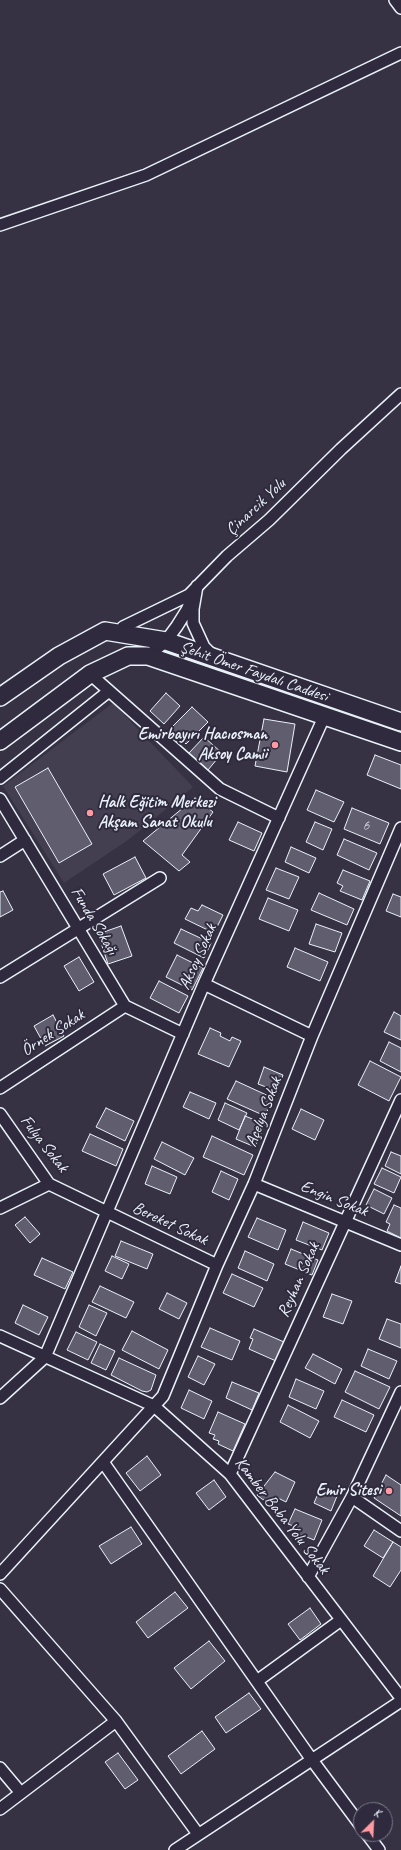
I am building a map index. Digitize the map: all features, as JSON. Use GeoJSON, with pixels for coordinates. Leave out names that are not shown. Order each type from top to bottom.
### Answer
{"type":"FeatureCollection","features":[{"type":"Feature","properties":{"kind":"main road","name":"Şehit Ömer Faydalı Caddesi"},"geometry":{"type":"LineString","coordinates":[[0,697],[59,656],[105,631],[166,641],[401,722]]}},
{"type":"Feature","properties":{"kind":"main road","name":"Şehit Ömer Faydalı Caddesi"},"geometry":{"type":"LineString","coordinates":[[90,674],[128,656],[148,656],[401,742]]}},
{"type":"Feature","properties":{"kind":"main road"},"geometry":{"type":"LineString","coordinates":[[0,741],[90,674]]}},
{"type":"Feature","properties":{"kind":"street"},"geometry":{"type":"LineString","coordinates":[[395,0],[401,8]]}},
{"type":"Feature","properties":{"kind":"street"},"geometry":{"type":"LineString","coordinates":[[0,225],[146,175],[401,53]]}},
{"type":"Feature","properties":{"kind":"street","name":"Çinarcik Yolu"},"geometry":{"type":"LineString","coordinates":[[123,627],[189,595],[401,394]]}},
{"type":"Feature","properties":{"kind":"street"},"geometry":{"type":"LineString","coordinates":[[148,656],[166,641],[187,610],[197,586]]}},
{"type":"Feature","properties":{"kind":"street"},"geometry":{"type":"LineString","coordinates":[[197,586],[193,609],[193,623],[204,647],[217,659]]}},
{"type":"Feature","properties":{"kind":"street"},"geometry":{"type":"LineString","coordinates":[[90,674],[220,789],[279,818]]}},
{"type":"Feature","properties":{"kind":"street"},"geometry":{"type":"LineString","coordinates":[[0,778],[109,691]]}},
{"type":"Feature","properties":{"kind":"street","name":"Aksoy Sokak"},"geometry":{"type":"LineString","coordinates":[[45,1357],[204,984],[324,717]]}},
{"type":"Feature","properties":{"kind":"street","name":"Funda Sokağı"},"geometry":{"type":"LineString","coordinates":[[0,800],[125,1006]]}},
{"type":"Feature","properties":{"kind":"street","name":"Açelya Sokak"},"geometry":{"type":"LineString","coordinates":[[0,1574],[163,1396],[217,1265],[254,1184],[312,1036],[401,828]]}},
{"type":"Feature","properties":{"kind":"street"},"geometry":{"type":"LineString","coordinates":[[0,856],[24,840]]}},
{"type":"Feature","properties":{"kind":"street"},"geometry":{"type":"LineString","coordinates":[[0,977],[160,878]]}},
{"type":"Feature","properties":{"kind":"street"},"geometry":{"type":"LineString","coordinates":[[204,984],[312,1036]]}},
{"type":"Feature","properties":{"kind":"street"},"geometry":{"type":"LineString","coordinates":[[125,1006],[183,1034]]}},
{"type":"Feature","properties":{"kind":"street","name":"Örnek Sokak"},"geometry":{"type":"LineString","coordinates":[[0,1088],[125,1006]]}},
{"type":"Feature","properties":{"kind":"street","name":"Reyhan Sokak"},"geometry":{"type":"LineString","coordinates":[[230,1474],[401,1100]]}},
{"type":"Feature","properties":{"kind":"street","name":"Fulya Sokak"},"geometry":{"type":"LineString","coordinates":[[0,1114],[50,1184],[107,1213]]}},
{"type":"Feature","properties":{"kind":"street"},"geometry":{"type":"LineString","coordinates":[[0,1208],[50,1184]]}},
{"type":"Feature","properties":{"kind":"street","name":"Engin Sokak"},"geometry":{"type":"LineString","coordinates":[[254,1184],[401,1245]]}},
{"type":"Feature","properties":{"kind":"street","name":"Bereket Sokak"},"geometry":{"type":"LineString","coordinates":[[107,1213],[217,1265]]}},
{"type":"Feature","properties":{"kind":"street","name":"Kamber Baba Yolu Sokak"},"geometry":{"type":"LineString","coordinates":[[0,1336],[154,1406],[230,1474],[401,1700]]}},
{"type":"Feature","properties":{"kind":"street"},"geometry":{"type":"LineString","coordinates":[[0,1398],[45,1357]]}},
{"type":"Feature","properties":{"kind":"street"},"geometry":{"type":"LineString","coordinates":[[308,1577],[396,1415],[401,1392]]}},
{"type":"Feature","properties":{"kind":"street"},"geometry":{"type":"LineString","coordinates":[[103,1462],[312,1760],[353,1815]]}},
{"type":"Feature","properties":{"kind":"street"},"geometry":{"type":"LineString","coordinates":[[352,1497],[401,1531]]}},
{"type":"Feature","properties":{"kind":"street"},"geometry":{"type":"LineString","coordinates":[[0,1589],[116,1721],[198,1834]]}},
{"type":"Feature","properties":{"kind":"street"},"geometry":{"type":"LineString","coordinates":[[257,1681],[341,1620]]}},
{"type":"Feature","properties":{"kind":"street"},"geometry":{"type":"LineString","coordinates":[[174,1850],[401,1700]]}},
{"type":"Feature","properties":{"kind":"street"},"geometry":{"type":"LineString","coordinates":[[0,1809],[116,1721]]}},
{"type":"Feature","properties":{"kind":"street"},"geometry":{"type":"LineString","coordinates":[[0,1768],[21,1793]]}},
{"type":"Feature","properties":{"kind":"shaded area","name":"Halk Eğitim Merkezi Akşam Sanat Okulu"},"geometry":{"type":"Polygon","coordinates":[[[113,703],[193,787],[128,840],[64,883],[3,786],[113,703]]]}},
{"type":"Feature","properties":{"kind":"building"},"geometry":{"type":"Polygon","coordinates":[[[166,693],[180,706],[164,724],[150,711],[166,693]]]}},
{"type":"Feature","properties":{"kind":"building"},"geometry":{"type":"Polygon","coordinates":[[[192,707],[208,722],[186,744],[170,729],[192,707]]]}},
{"type":"Feature","properties":{"kind":"building","name":"Emirbayırı Hacıosman Aksoy Camii"},"geometry":{"type":"Polygon","coordinates":[[[264,719],[295,724],[287,772],[255,766],[264,719]]]}},
{"type":"Feature","properties":{"kind":"building"},"geometry":{"type":"Polygon","coordinates":[[[204,737],[222,753],[208,770],[189,753],[204,737]]]}},
{"type":"Feature","properties":{"kind":"building"},"geometry":{"type":"Polygon","coordinates":[[[375,755],[401,765],[401,789],[367,775],[375,755]]]}},
{"type":"Feature","properties":{"kind":"building"},"geometry":{"type":"Polygon","coordinates":[[[48,768],[92,844],[59,863],[15,787],[48,768]]]}},
{"type":"Feature","properties":{"kind":"building"},"geometry":{"type":"Polygon","coordinates":[[[316,790],[344,802],[334,822],[307,810],[316,790]]]}},
{"type":"Feature","properties":{"kind":"building"},"geometry":{"type":"Polygon","coordinates":[[[195,798],[213,812],[182,855],[190,862],[179,871],[143,841],[195,798]]]}},
{"type":"Feature","properties":{"kind":"building"},"geometry":{"type":"Polygon","coordinates":[[[352,808],[389,823],[380,844],[344,829],[352,808]]]}},
{"type":"Feature","properties":{"kind":"building"},"geometry":{"type":"Polygon","coordinates":[[[238,822],[262,833],[254,851],[229,840],[238,822]]]}},
{"type":"Feature","properties":{"kind":"building"},"geometry":{"type":"Polygon","coordinates":[[[315,822],[332,829],[323,850],[306,842],[315,822]]]}},
{"type":"Feature","properties":{"kind":"building"},"geometry":{"type":"Polygon","coordinates":[[[344,839],[377,853],[369,870],[337,855],[344,839]]]}},
{"type":"Feature","properties":{"kind":"building"},"geometry":{"type":"Polygon","coordinates":[[[291,847],[316,858],[309,873],[285,862],[291,847]]]}},
{"type":"Feature","properties":{"kind":"building"},"geometry":{"type":"Polygon","coordinates":[[[135,857],[146,878],[114,895],[103,874],[135,857]]]}},
{"type":"Feature","properties":{"kind":"building"},"geometry":{"type":"Polygon","coordinates":[[[276,868],[299,877],[289,899],[266,890],[276,868]]]}},
{"type":"Feature","properties":{"kind":"building"},"geometry":{"type":"Polygon","coordinates":[[[343,870],[370,881],[362,900],[340,891],[343,886],[337,883],[343,870]]]}},
{"type":"Feature","properties":{"kind":"building"},"geometry":{"type":"Polygon","coordinates":[[[3,891],[13,910],[0,917],[0,892],[3,891]]]}},
{"type":"Feature","properties":{"kind":"building"},"geometry":{"type":"Polygon","coordinates":[[[319,893],[354,909],[347,925],[311,910],[319,893]]]}},
{"type":"Feature","properties":{"kind":"building"},"geometry":{"type":"Polygon","coordinates":[[[393,894],[401,897],[401,917],[386,911],[393,894]]]}},
{"type":"Feature","properties":{"kind":"building"},"geometry":{"type":"Polygon","coordinates":[[[268,898],[298,910],[289,931],[259,919],[268,898]]]}},
{"type":"Feature","properties":{"kind":"building"},"geometry":{"type":"Polygon","coordinates":[[[202,905],[223,915],[214,933],[185,919],[191,908],[198,911],[202,905]]]}},
{"type":"Feature","properties":{"kind":"building"},"geometry":{"type":"Polygon","coordinates":[[[316,924],[342,933],[335,952],[309,944],[316,924]]]}},
{"type":"Feature","properties":{"kind":"building"},"geometry":{"type":"Polygon","coordinates":[[[121,926],[132,956],[108,964],[98,934],[121,926]]]}},
{"type":"Feature","properties":{"kind":"building"},"geometry":{"type":"Polygon","coordinates":[[[181,929],[211,943],[204,958],[174,943],[181,929]]]}},
{"type":"Feature","properties":{"kind":"building"},"geometry":{"type":"Polygon","coordinates":[[[295,948],[328,962],[320,981],[287,967],[295,948]]]}},
{"type":"Feature","properties":{"kind":"building"},"geometry":{"type":"Polygon","coordinates":[[[177,955],[203,968],[192,990],[166,977],[177,955]]]}},
{"type":"Feature","properties":{"kind":"building"},"geometry":{"type":"Polygon","coordinates":[[[79,957],[94,982],[79,991],[64,966],[79,957]]]}},
{"type":"Feature","properties":{"kind":"building"},"geometry":{"type":"Polygon","coordinates":[[[159,981],[188,996],[179,1013],[150,998],[159,981]]]}},
{"type":"Feature","properties":{"kind":"building"},"geometry":{"type":"Polygon","coordinates":[[[394,1012],[401,1016],[401,1040],[384,1032],[394,1012]]]}},
{"type":"Feature","properties":{"kind":"building"},"geometry":{"type":"Polygon","coordinates":[[[53,1015],[64,1036],[45,1046],[34,1026],[53,1015]]]}},
{"type":"Feature","properties":{"kind":"building"},"geometry":{"type":"Polygon","coordinates":[[[210,1028],[221,1033],[220,1036],[230,1041],[232,1037],[241,1041],[229,1067],[198,1054],[210,1028]]]}},
{"type":"Feature","properties":{"kind":"building"},"geometry":{"type":"Polygon","coordinates":[[[389,1042],[401,1048],[401,1072],[380,1061],[389,1042]]]}},
{"type":"Feature","properties":{"kind":"building"},"geometry":{"type":"Polygon","coordinates":[[[370,1061],[401,1077],[389,1101],[358,1085],[370,1061]]]}},
{"type":"Feature","properties":{"kind":"building"},"geometry":{"type":"Polygon","coordinates":[[[264,1067],[283,1075],[277,1091],[258,1084],[264,1067]]]}},
{"type":"Feature","properties":{"kind":"building"},"geometry":{"type":"Polygon","coordinates":[[[236,1081],[273,1098],[265,1116],[227,1099],[236,1081]]]}},
{"type":"Feature","properties":{"kind":"building"},"geometry":{"type":"Polygon","coordinates":[[[190,1092],[216,1103],[209,1119],[183,1107],[190,1092]]]}},
{"type":"Feature","properties":{"kind":"building"},"geometry":{"type":"Polygon","coordinates":[[[225,1103],[247,1113],[239,1130],[218,1120],[225,1103]]]}},
{"type":"Feature","properties":{"kind":"building"},"geometry":{"type":"Polygon","coordinates":[[[106,1108],[134,1121],[125,1141],[96,1127],[106,1108]]]}},
{"type":"Feature","properties":{"kind":"building"},"geometry":{"type":"Polygon","coordinates":[[[301,1109],[324,1120],[315,1140],[292,1129],[301,1109]]]}},
{"type":"Feature","properties":{"kind":"building"},"geometry":{"type":"Polygon","coordinates":[[[245,1116],[265,1124],[255,1147],[236,1139],[245,1116]]]}},
{"type":"Feature","properties":{"kind":"building"},"geometry":{"type":"Polygon","coordinates":[[[90,1134],[123,1149],[116,1166],[82,1151],[90,1134]]]}},
{"type":"Feature","properties":{"kind":"building"},"geometry":{"type":"Polygon","coordinates":[[[212,1136],[253,1155],[244,1175],[203,1157],[212,1136]]]}},
{"type":"Feature","properties":{"kind":"building"},"geometry":{"type":"Polygon","coordinates":[[[162,1142],[194,1158],[185,1175],[154,1159],[162,1142]]]}},
{"type":"Feature","properties":{"kind":"building"},"geometry":{"type":"Polygon","coordinates":[[[391,1152],[401,1156],[401,1174],[385,1166],[391,1152]]]}},
{"type":"Feature","properties":{"kind":"building"},"geometry":{"type":"Polygon","coordinates":[[[152,1166],[177,1177],[170,1194],[145,1184],[152,1166]]]}},
{"type":"Feature","properties":{"kind":"building"},"geometry":{"type":"Polygon","coordinates":[[[382,1168],[401,1177],[394,1193],[374,1184],[382,1168]]]}},
{"type":"Feature","properties":{"kind":"building"},"geometry":{"type":"Polygon","coordinates":[[[221,1171],[238,1179],[229,1200],[212,1192],[221,1171]]]}},
{"type":"Feature","properties":{"kind":"building"},"geometry":{"type":"Polygon","coordinates":[[[374,1189],[392,1198],[384,1214],[366,1205],[374,1189]]]}},
{"type":"Feature","properties":{"kind":"building"},"geometry":{"type":"Polygon","coordinates":[[[394,1205],[401,1208],[401,1238],[387,1231],[390,1224],[386,1222],[394,1205]]]}},
{"type":"Feature","properties":{"kind":"building"},"geometry":{"type":"Polygon","coordinates":[[[25,1217],[40,1234],[30,1243],[15,1225],[25,1217]]]}},
{"type":"Feature","properties":{"kind":"building"},"geometry":{"type":"Polygon","coordinates":[[[257,1218],[286,1230],[278,1250],[248,1237],[257,1218]]]}},
{"type":"Feature","properties":{"kind":"building"},"geometry":{"type":"Polygon","coordinates":[[[303,1222],[329,1233],[322,1250],[296,1240],[303,1222]]]}},
{"type":"Feature","properties":{"kind":"building"},"geometry":{"type":"Polygon","coordinates":[[[121,1241],[153,1254],[147,1269],[115,1256],[121,1241]]]}},
{"type":"Feature","properties":{"kind":"building"},"geometry":{"type":"Polygon","coordinates":[[[291,1249],[318,1260],[312,1275],[285,1264],[291,1249]]]}},
{"type":"Feature","properties":{"kind":"building"},"geometry":{"type":"Polygon","coordinates":[[[245,1251],[274,1264],[267,1281],[238,1268],[245,1251]]]}},
{"type":"Feature","properties":{"kind":"building"},"geometry":{"type":"Polygon","coordinates":[[[112,1256],[129,1264],[122,1279],[105,1271],[112,1256]]]}},
{"type":"Feature","properties":{"kind":"building"},"geometry":{"type":"Polygon","coordinates":[[[42,1258],[73,1272],[65,1289],[34,1275],[42,1258]]]}},
{"type":"Feature","properties":{"kind":"building"},"geometry":{"type":"Polygon","coordinates":[[[401,1266],[401,1284],[395,1282],[401,1266]]]}},
{"type":"Feature","properties":{"kind":"building"},"geometry":{"type":"Polygon","coordinates":[[[232,1274],[263,1288],[254,1307],[223,1293],[232,1274]]]}},
{"type":"Feature","properties":{"kind":"building"},"geometry":{"type":"Polygon","coordinates":[[[100,1286],[134,1302],[126,1318],[92,1302],[100,1286]]]}},
{"type":"Feature","properties":{"kind":"building"},"geometry":{"type":"Polygon","coordinates":[[[167,1293],[187,1303],[179,1319],[159,1309],[167,1293]]]}},
{"type":"Feature","properties":{"kind":"building"},"geometry":{"type":"Polygon","coordinates":[[[332,1294],[352,1301],[343,1324],[323,1317],[332,1294]]]}},
{"type":"Feature","properties":{"kind":"building"},"geometry":{"type":"Polygon","coordinates":[[[23,1305],[48,1317],[39,1335],[15,1323],[23,1305]]]}},
{"type":"Feature","properties":{"kind":"building"},"geometry":{"type":"Polygon","coordinates":[[[89,1305],[107,1313],[96,1336],[79,1327],[89,1305]]]}},
{"type":"Feature","properties":{"kind":"building"},"geometry":{"type":"Polygon","coordinates":[[[387,1319],[401,1324],[401,1348],[379,1339],[387,1319]]]}},
{"type":"Feature","properties":{"kind":"building"},"geometry":{"type":"Polygon","coordinates":[[[210,1328],[240,1341],[232,1360],[201,1347],[210,1328]]]}},
{"type":"Feature","properties":{"kind":"building"},"geometry":{"type":"Polygon","coordinates":[[[254,1329],[284,1342],[276,1361],[249,1349],[253,1339],[250,1338],[254,1329]]]}},
{"type":"Feature","properties":{"kind":"building"},"geometry":{"type":"Polygon","coordinates":[[[132,1331],[168,1350],[159,1369],[122,1350],[132,1331]]]}},
{"type":"Feature","properties":{"kind":"building"},"geometry":{"type":"Polygon","coordinates":[[[76,1332],[97,1342],[88,1360],[67,1350],[76,1332]]]}},
{"type":"Feature","properties":{"kind":"building"},"geometry":{"type":"Polygon","coordinates":[[[100,1344],[115,1351],[106,1370],[91,1363],[100,1344]]]}},
{"type":"Feature","properties":{"kind":"building"},"geometry":{"type":"Polygon","coordinates":[[[368,1349],[397,1361],[389,1379],[361,1366],[368,1349]]]}},
{"type":"Feature","properties":{"kind":"building"},"geometry":{"type":"Polygon","coordinates":[[[313,1354],[342,1369],[335,1384],[305,1368],[313,1354]]]}},
{"type":"Feature","properties":{"kind":"building"},"geometry":{"type":"Polygon","coordinates":[[[198,1356],[215,1364],[204,1385],[188,1377],[198,1356]]]}},
{"type":"Feature","properties":{"kind":"building"},"geometry":{"type":"Polygon","coordinates":[[[119,1358],[156,1375],[151,1390],[147,1392],[142,1391],[111,1375],[119,1358]]]}},
{"type":"Feature","properties":{"kind":"building"},"geometry":{"type":"Polygon","coordinates":[[[355,1371],[390,1387],[379,1409],[345,1392],[355,1371]]]}},
{"type":"Feature","properties":{"kind":"building"},"geometry":{"type":"Polygon","coordinates":[[[296,1379],[324,1391],[316,1409],[289,1397],[296,1379]]]}},
{"type":"Feature","properties":{"kind":"building"},"geometry":{"type":"Polygon","coordinates":[[[232,1382],[259,1393],[252,1410],[226,1398],[232,1382]]]}},
{"type":"Feature","properties":{"kind":"building"},"geometry":{"type":"Polygon","coordinates":[[[189,1390],[212,1401],[204,1419],[181,1408],[189,1390]]]}},
{"type":"Feature","properties":{"kind":"building"},"geometry":{"type":"Polygon","coordinates":[[[342,1400],[374,1415],[366,1432],[334,1417],[342,1400]]]}},
{"type":"Feature","properties":{"kind":"building"},"geometry":{"type":"Polygon","coordinates":[[[288,1405],[319,1421],[310,1438],[280,1422],[288,1405]]]}},
{"type":"Feature","properties":{"kind":"building"},"geometry":{"type":"Polygon","coordinates":[[[218,1412],[245,1424],[233,1451],[218,1444],[219,1441],[213,1439],[215,1435],[209,1433],[218,1412]]]}},
{"type":"Feature","properties":{"kind":"building"},"geometry":{"type":"Polygon","coordinates":[[[147,1456],[161,1475],[140,1491],[126,1473],[147,1456]]]}},
{"type":"Feature","properties":{"kind":"building"},"geometry":{"type":"Polygon","coordinates":[[[275,1472],[295,1482],[286,1502],[278,1498],[272,1503],[257,1495],[275,1472]]]}},
{"type":"Feature","properties":{"kind":"building","name":"Emir Sitesi"},"geometry":{"type":"Polygon","coordinates":[[[386,1475],[401,1485],[401,1516],[374,1498],[386,1475]]]}},
{"type":"Feature","properties":{"kind":"building"},"geometry":{"type":"Polygon","coordinates":[[[214,1480],[226,1497],[209,1510],[196,1493],[214,1480]]]}},
{"type":"Feature","properties":{"kind":"building"},"geometry":{"type":"Polygon","coordinates":[[[320,1489],[337,1496],[331,1511],[314,1503],[320,1489]]]}},
{"type":"Feature","properties":{"kind":"building"},"geometry":{"type":"Polygon","coordinates":[[[295,1509],[322,1520],[314,1540],[297,1533],[299,1528],[288,1524],[295,1509]]]}},
{"type":"Feature","properties":{"kind":"building"},"geometry":{"type":"Polygon","coordinates":[[[131,1527],[142,1544],[111,1564],[99,1546],[131,1527]]]}},
{"type":"Feature","properties":{"kind":"building"},"geometry":{"type":"Polygon","coordinates":[[[374,1530],[393,1542],[383,1558],[364,1546],[374,1530]]]}},
{"type":"Feature","properties":{"kind":"building"},"geometry":{"type":"Polygon","coordinates":[[[393,1542],[401,1547],[401,1570],[390,1587],[373,1576],[393,1542]]]}},
{"type":"Feature","properties":{"kind":"building"},"geometry":{"type":"Polygon","coordinates":[[[175,1592],[188,1608],[148,1638],[136,1622],[175,1592]]]}},
{"type":"Feature","properties":{"kind":"building"},"geometry":{"type":"Polygon","coordinates":[[[310,1608],[321,1624],[300,1640],[288,1624],[310,1608]]]}},
{"type":"Feature","properties":{"kind":"building"},"geometry":{"type":"Polygon","coordinates":[[[209,1641],[225,1661],[191,1689],[174,1668],[209,1641]]]}},
{"type":"Feature","properties":{"kind":"building"},"geometry":{"type":"Polygon","coordinates":[[[249,1693],[261,1709],[226,1733],[215,1717],[249,1693]]]}},
{"type":"Feature","properties":{"kind":"building"},"geometry":{"type":"Polygon","coordinates":[[[202,1731],[215,1749],[181,1774],[168,1756],[202,1731]]]}},
{"type":"Feature","properties":{"kind":"building"},"geometry":{"type":"Polygon","coordinates":[[[118,1753],[138,1780],[125,1789],[105,1762],[118,1753]]]}},
{"type":"Feature","properties":{"kind":"place","name":"Emirbayırı Hacıosman Aksoy Camii"},"geometry":{"type":"Point","coordinates":[275,745]}},
{"type":"Feature","properties":{"kind":"place","name":"Halk Eğitim Merkezi Akşam Sanat Okulu"},"geometry":{"type":"Point","coordinates":[90,813]}},
{"type":"Feature","properties":{"kind":"place","name":"Emir Sitesi"},"geometry":{"type":"Point","coordinates":[389,1491]}}]}
